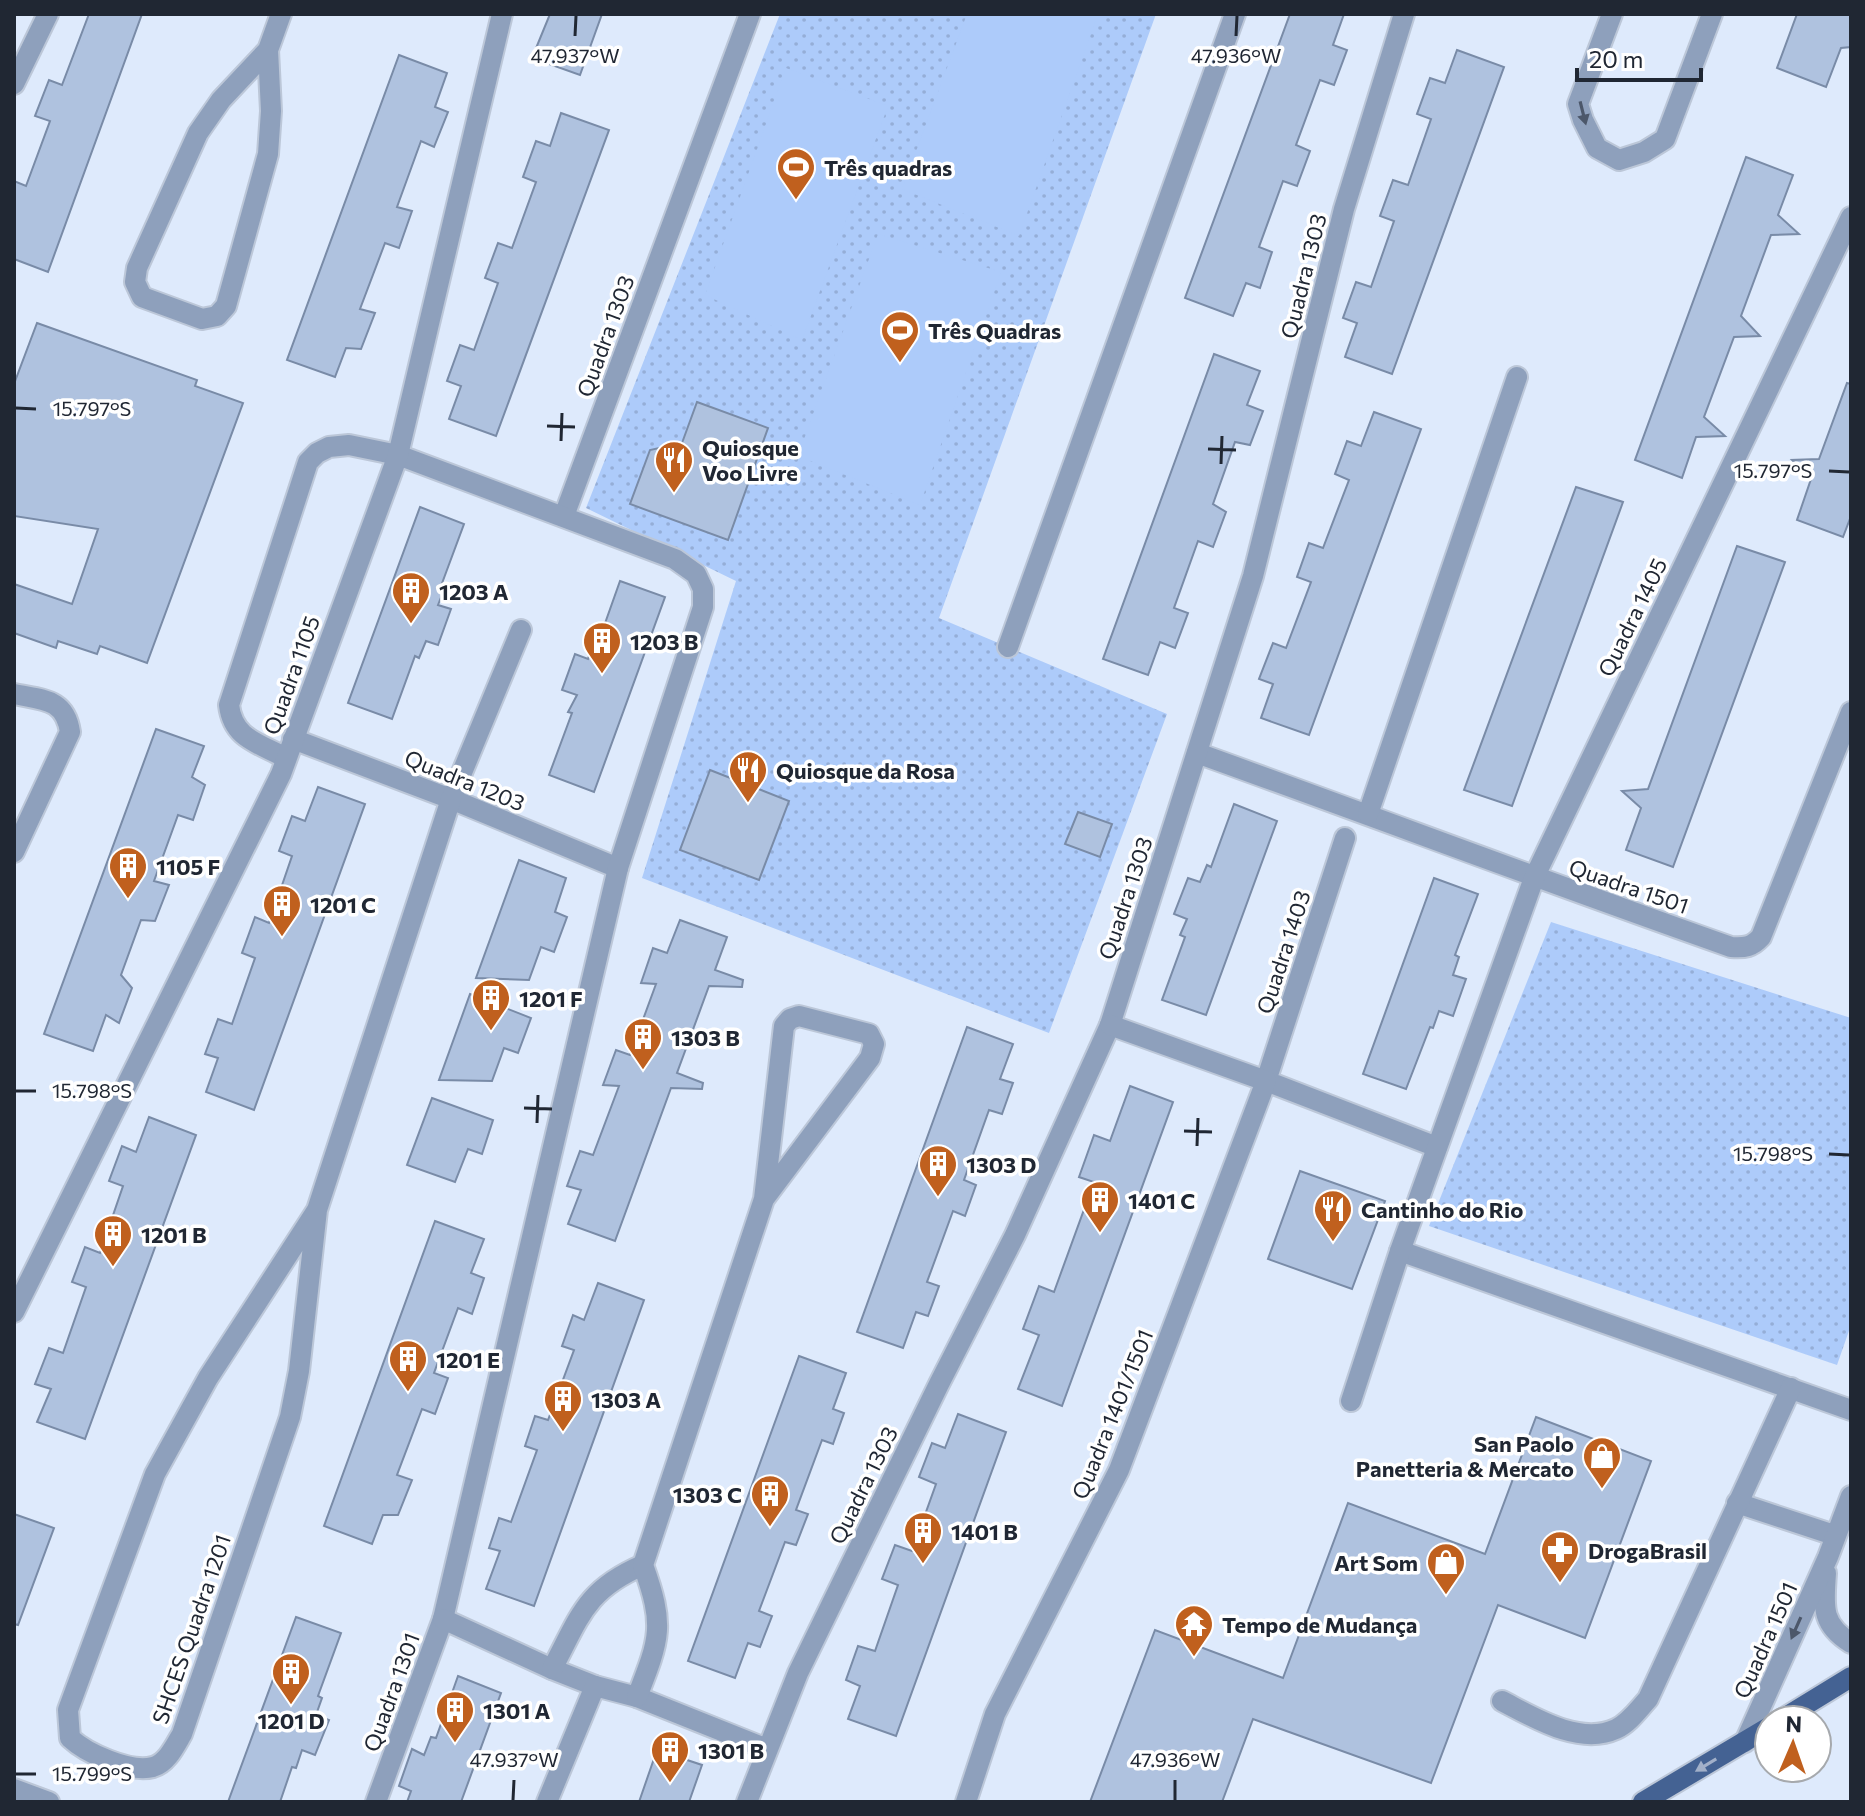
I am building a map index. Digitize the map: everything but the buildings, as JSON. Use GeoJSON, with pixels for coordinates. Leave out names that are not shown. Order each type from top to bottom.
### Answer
{"type":"FeatureCollection","features":[{"type":"Feature","properties":{"kind":"main road"},"geometry":{"type":"LineString","coordinates":[[1807,1704],[1851,1677]]}},
{"type":"Feature","properties":{"kind":"main road"},"geometry":{"type":"LineString","coordinates":[[1643,1802],[1753,1737]]}},
{"type":"Feature","properties":{"kind":"street"},"geometry":{"type":"LineString","coordinates":[[14,84],[48,14]]}},
{"type":"Feature","properties":{"kind":"street"},"geometry":{"type":"LineString","coordinates":[[268,50],[221,100],[198,133],[137,268],[135,282],[142,297],[202,319],[217,316],[226,306],[268,154],[271,111],[268,50],[281,14]]}},
{"type":"Feature","properties":{"kind":"street","name":"Quadra 1105"},"geometry":{"type":"LineString","coordinates":[[14,1312],[281,774],[398,455],[502,14]]}},
{"type":"Feature","properties":{"kind":"street","name":"Quadra 1303"},"geometry":{"type":"LineString","coordinates":[[564,516],[750,14]]}},
{"type":"Feature","properties":{"kind":"street"},"geometry":{"type":"LineString","coordinates":[[1008,647],[1235,14]]}},
{"type":"Feature","properties":{"kind":"street","name":"Quadra 1303"},"geometry":{"type":"LineString","coordinates":[[767,1749],[798,1673],[1015,1235],[1110,1025],[1253,576],[1344,209],[1404,14]]}},
{"type":"Feature","properties":{"kind":"street"},"geometry":{"type":"LineString","coordinates":[[1612,14],[1578,104],[1597,148],[1619,160],[1644,152],[1665,139],[1712,14]]}},
{"type":"Feature","properties":{"kind":"street","name":"Quadra 1405"},"geometry":{"type":"LineString","coordinates":[[1534,878],[1851,217]]}},
{"type":"Feature","properties":{"kind":"street"},"geometry":{"type":"LineString","coordinates":[[1368,814],[1517,377]]}},
{"type":"Feature","properties":{"kind":"street","name":"Quadra 1203"},"geometry":{"type":"LineString","coordinates":[[398,455],[339,446],[317,453],[308,462],[229,705],[231,723],[243,735],[451,799],[618,868]]}},
{"type":"Feature","properties":{"kind":"street"},"geometry":{"type":"LineString","coordinates":[[398,455],[675,559],[696,574],[703,589],[703,607],[618,868],[443,1619]]}},
{"type":"Feature","properties":{"kind":"street","name":"SHCES Quadra 1201"},"geometry":{"type":"LineString","coordinates":[[317,1210],[208,1378],[155,1474],[68,1710],[70,1738],[100,1758],[153,1767],[168,1757],[182,1734],[290,1417],[299,1371],[317,1210],[451,799],[521,630]]}},
{"type":"Feature","properties":{"kind":"street"},"geometry":{"type":"LineString","coordinates":[[14,694],[52,703],[60,708],[67,714],[70,732],[14,852]]}},
{"type":"Feature","properties":{"kind":"street","name":"Quadra 1501"},"geometry":{"type":"LineString","coordinates":[[1351,1401],[1400,1251],[1534,878],[1731,947],[1755,945],[1761,937],[1851,712]]}},
{"type":"Feature","properties":{"kind":"street"},"geometry":{"type":"LineString","coordinates":[[1197,753],[1534,878]]}},
{"type":"Feature","properties":{"kind":"street","name":"Quadra 1403"},"geometry":{"type":"LineString","coordinates":[[1266,1081],[1345,838]]}},
{"type":"Feature","properties":{"kind":"street"},"geometry":{"type":"LineString","coordinates":[[637,1697],[658,1631],[657,1607],[643,1565],[764,1199],[784,1026],[787,1021],[799,1016],[869,1034],[874,1044],[870,1058],[764,1199]]}},
{"type":"Feature","properties":{"kind":"street"},"geometry":{"type":"LineString","coordinates":[[1110,1025],[1437,1147]]}},
{"type":"Feature","properties":{"kind":"street","name":"Quadra 1401/1501"},"geometry":{"type":"LineString","coordinates":[[966,1802],[995,1714],[1119,1470],[1266,1081]]}},
{"type":"Feature","properties":{"kind":"street"},"geometry":{"type":"LineString","coordinates":[[1400,1251],[1851,1410]]}},
{"type":"Feature","properties":{"kind":"street"},"geometry":{"type":"LineString","coordinates":[[1502,1701],[1547,1723],[1576,1732],[1615,1730],[1630,1719],[1648,1699],[1791,1388]]}},
{"type":"Feature","properties":{"kind":"street","name":"Quadra 1501"},"geometry":{"type":"LineString","coordinates":[[1745,1742],[1828,1557],[1851,1496]]}},
{"type":"Feature","properties":{"kind":"street"},"geometry":{"type":"LineString","coordinates":[[1737,1503],[1834,1535]]}},
{"type":"Feature","properties":{"kind":"street","name":"Quadra 1501"},"geometry":{"type":"LineString","coordinates":[[1828,1557],[1824,1607],[1827,1622],[1851,1643]]}},
{"type":"Feature","properties":{"kind":"street"},"geometry":{"type":"LineString","coordinates":[[552,1669],[593,1596],[616,1577],[643,1565]]}},
{"type":"Feature","properties":{"kind":"street","name":"Quadra 1301"},"geometry":{"type":"LineString","coordinates":[[376,1802],[443,1619],[552,1669],[595,1686],[637,1697],[767,1749]]}},
{"type":"Feature","properties":{"kind":"street"},"geometry":{"type":"LineString","coordinates":[[547,1802],[595,1686]]}},
{"type":"Feature","properties":{"kind":"street"},"geometry":{"type":"LineString","coordinates":[[747,1802],[767,1749]]}},
{"type":"Feature","properties":{"kind":"street"},"geometry":{"type":"LineString","coordinates":[[14,1789],[49,1802]]}},
{"type":"Feature","properties":{"kind":"shaded area"},"geometry":{"type":"Polygon","coordinates":[[[780,14],[1156,14],[939,618],[1167,714],[1049,1033],[642,878],[736,581],[586,508],[780,14]]]}},
{"type":"Feature","properties":{"kind":"shaded area","name":"Três quadras"},"geometry":{"type":"Polygon","coordinates":[[[967,14],[1098,14],[1019,236],[902,189],[967,14]]]}},
{"type":"Feature","properties":{"kind":"shaded area","name":"Três quadras"},"geometry":{"type":"Polygon","coordinates":[[[786,68],[888,106],[802,340],[705,295],[786,68]]]}},
{"type":"Feature","properties":{"kind":"shaded area","name":"Três Quadras"},"geometry":{"type":"Polygon","coordinates":[[[878,234],[1001,272],[920,505],[798,456],[878,234]]]}},
{"type":"Feature","properties":{"kind":"shaded area"},"geometry":{"type":"Polygon","coordinates":[[[1551,922],[1851,1018],[1851,1325],[1837,1365],[1429,1226],[1551,922]]]}},
{"type":"Feature","properties":{"kind":"place","name":"Três quadras"},"geometry":{"type":"Point","coordinates":[796,201]}},
{"type":"Feature","properties":{"kind":"place","name":"Três Quadras"},"geometry":{"type":"Point","coordinates":[900,364]}},
{"type":"Feature","properties":{"kind":"place","name":"Quiosque Voo Livre"},"geometry":{"type":"Point","coordinates":[674,494]}},
{"type":"Feature","properties":{"kind":"place","name":"1203 A"},"geometry":{"type":"Point","coordinates":[411,625]}},
{"type":"Feature","properties":{"kind":"place","name":"1203 B"},"geometry":{"type":"Point","coordinates":[602,675]}},
{"type":"Feature","properties":{"kind":"place","name":"Quiosque da Rosa"},"geometry":{"type":"Point","coordinates":[748,804]}},
{"type":"Feature","properties":{"kind":"place","name":"1105 F"},"geometry":{"type":"Point","coordinates":[128,900]}},
{"type":"Feature","properties":{"kind":"place","name":"1201 C"},"geometry":{"type":"Point","coordinates":[282,938]}},
{"type":"Feature","properties":{"kind":"place","name":"1201 F"},"geometry":{"type":"Point","coordinates":[491,1032]}},
{"type":"Feature","properties":{"kind":"place","name":"1303 B"},"geometry":{"type":"Point","coordinates":[643,1071]}},
{"type":"Feature","properties":{"kind":"place","name":"1303 D"},"geometry":{"type":"Point","coordinates":[938,1198]}},
{"type":"Feature","properties":{"kind":"place","name":"1401 C"},"geometry":{"type":"Point","coordinates":[1100,1234]}},
{"type":"Feature","properties":{"kind":"place","name":"Cantinho do Rio"},"geometry":{"type":"Point","coordinates":[1333,1243]}},
{"type":"Feature","properties":{"kind":"place","name":"1201 B"},"geometry":{"type":"Point","coordinates":[113,1268]}},
{"type":"Feature","properties":{"kind":"place","name":"1201 E"},"geometry":{"type":"Point","coordinates":[408,1393]}},
{"type":"Feature","properties":{"kind":"place","name":"1303 A"},"geometry":{"type":"Point","coordinates":[563,1433]}},
{"type":"Feature","properties":{"kind":"place","name":"San Paolo Panetteria & Mercato"},"geometry":{"type":"Point","coordinates":[1602,1490]}},
{"type":"Feature","properties":{"kind":"place","name":"1303 C"},"geometry":{"type":"Point","coordinates":[770,1528]}},
{"type":"Feature","properties":{"kind":"place","name":"1401 B"},"geometry":{"type":"Point","coordinates":[923,1565]}},
{"type":"Feature","properties":{"kind":"place","name":"DrogaBrasil"},"geometry":{"type":"Point","coordinates":[1560,1584]}},
{"type":"Feature","properties":{"kind":"place","name":"Art Som"},"geometry":{"type":"Point","coordinates":[1446,1596]}},
{"type":"Feature","properties":{"kind":"place","name":"Tempo de Mudança"},"geometry":{"type":"Point","coordinates":[1194,1658]}},
{"type":"Feature","properties":{"kind":"place","name":"1201 D"},"geometry":{"type":"Point","coordinates":[291,1706]}},
{"type":"Feature","properties":{"kind":"place","name":"1301 A"},"geometry":{"type":"Point","coordinates":[455,1744]}},
{"type":"Feature","properties":{"kind":"place","name":"1301 B"},"geometry":{"type":"Point","coordinates":[670,1784]}}]}
